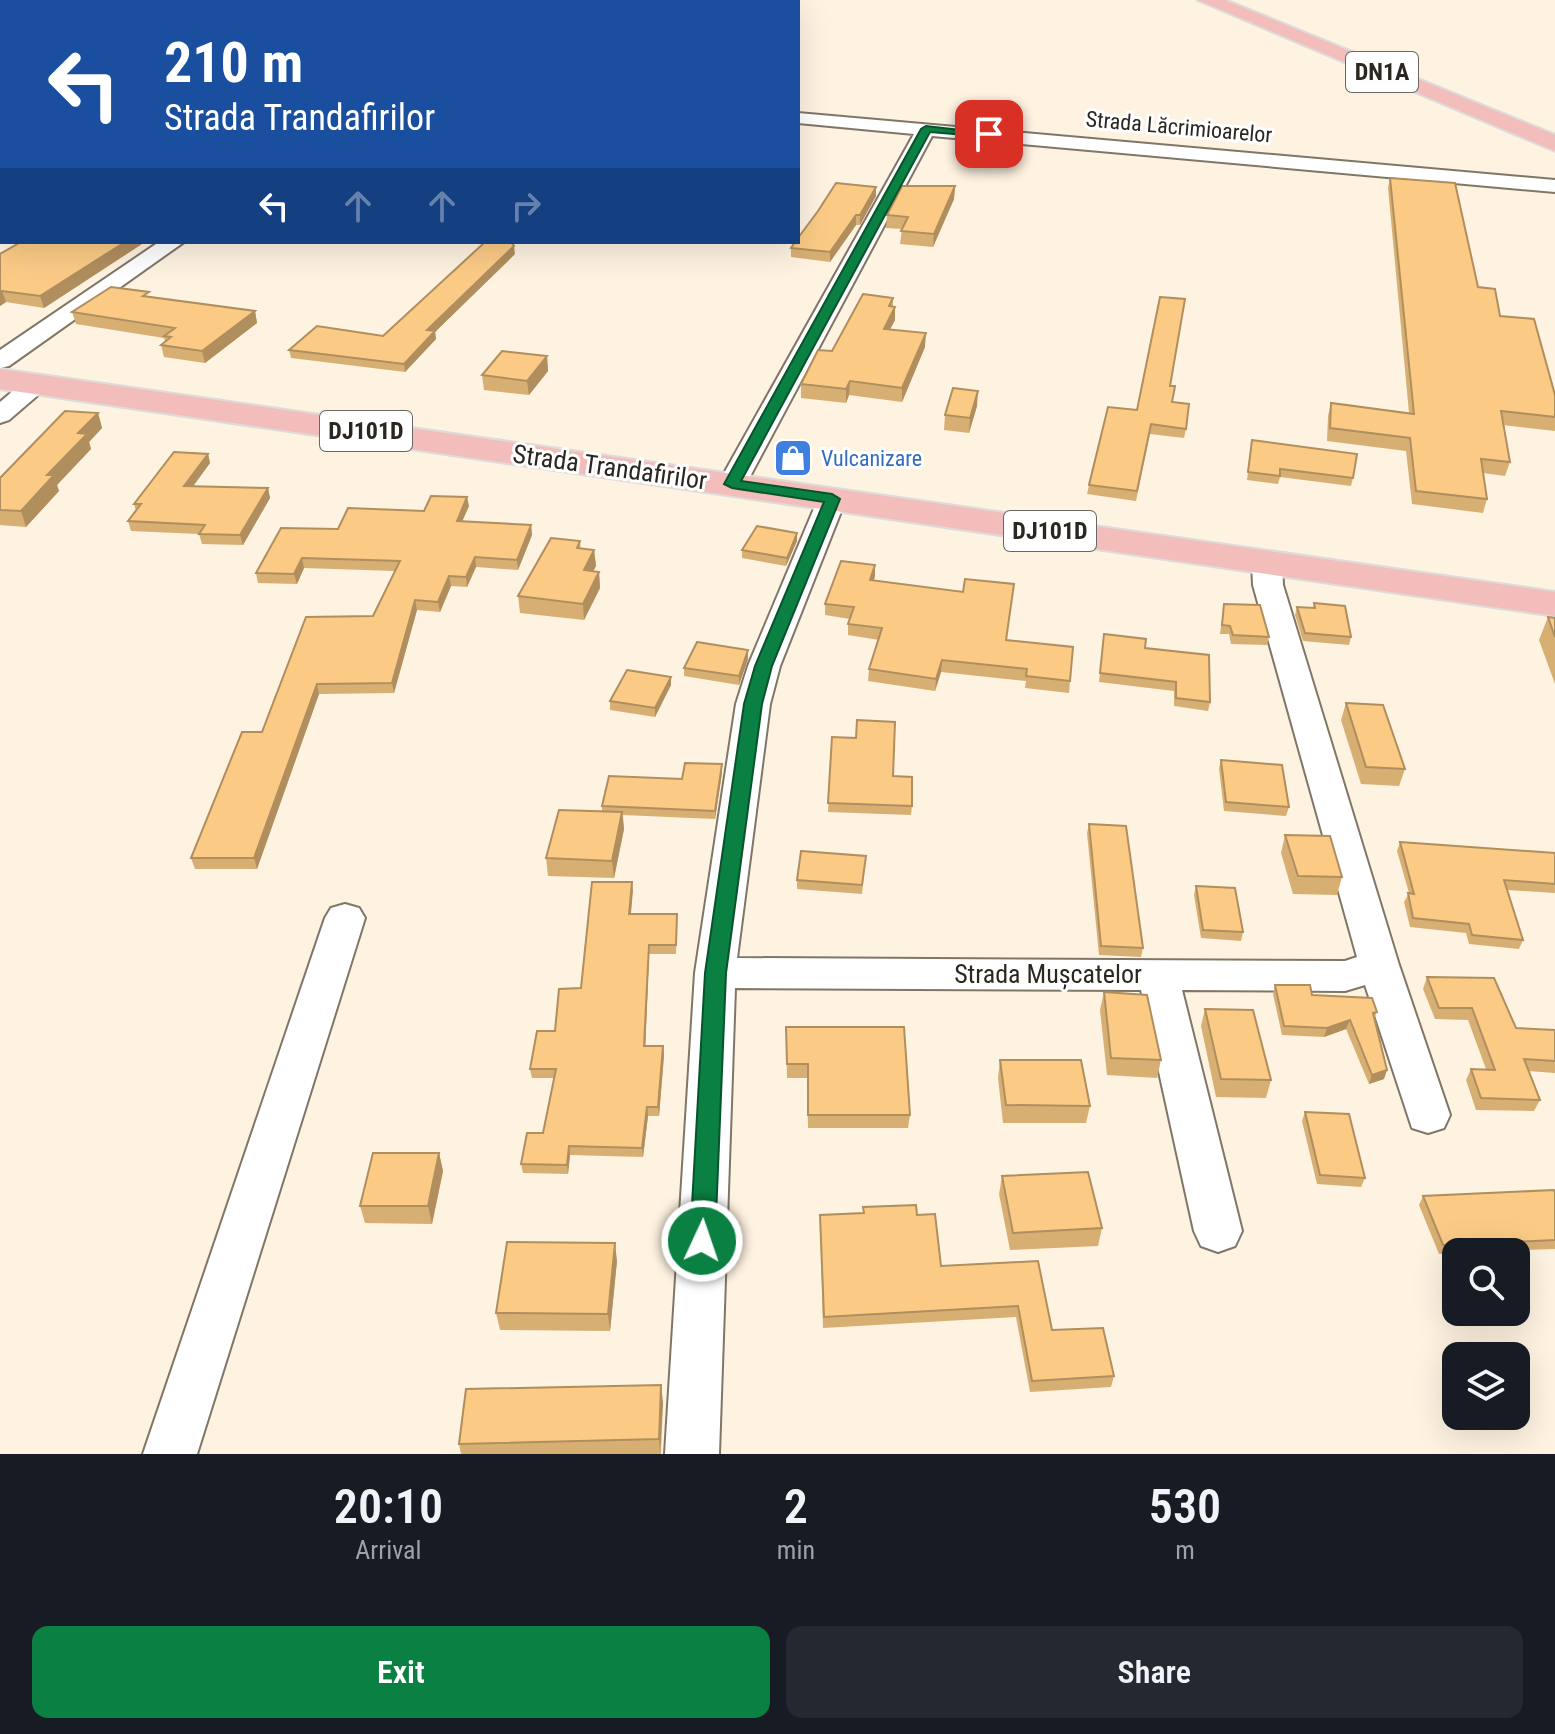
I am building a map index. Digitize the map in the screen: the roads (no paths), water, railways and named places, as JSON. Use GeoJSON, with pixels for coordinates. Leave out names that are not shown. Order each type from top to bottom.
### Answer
{"type":"FeatureCollection","features":[{"type":"Feature","properties":{"kind":"main road","name":"DN1A"},"geometry":{"type":"LineString","coordinates":[[1208,0],[1555,144]]}},
{"type":"Feature","properties":{"kind":"main road","name":"Strada Trandafirilor"},"geometry":{"type":"LineString","coordinates":[[0,379],[1267,562]]}},
{"type":"Feature","properties":{"kind":"main road","name":"DJ101D"},"geometry":{"type":"LineString","coordinates":[[1267,562],[1555,604]]}},
{"type":"Feature","properties":{"kind":"street","name":"Strada Lăcrimioarelor"},"geometry":{"type":"LineString","coordinates":[[800,118],[1555,186]]}},
{"type":"Feature","properties":{"kind":"street"},"geometry":{"type":"LineString","coordinates":[[732,484],[926,129]]}},
{"type":"Feature","properties":{"kind":"street"},"geometry":{"type":"LineString","coordinates":[[0,361],[170,244]]}},
{"type":"Feature","properties":{"kind":"street"},"geometry":{"type":"LineString","coordinates":[[0,415],[36,384]]}},
{"type":"Feature","properties":{"kind":"street"},"geometry":{"type":"LineString","coordinates":[[692,1454],[715,973],[753,704],[764,666],[832,499]]}},
{"type":"Feature","properties":{"kind":"street"},"geometry":{"type":"LineString","coordinates":[[1267,562],[1268,585],[1379,965],[1428,1115]]}},
{"type":"Feature","properties":{"kind":"street"},"geometry":{"type":"LineString","coordinates":[[170,1454],[345,918]]}},
{"type":"Feature","properties":{"kind":"street","name":"Strada Mușcatelor"},"geometry":{"type":"LineString","coordinates":[[715,973],[1345,976],[1379,965]]}},
{"type":"Feature","properties":{"kind":"street"},"geometry":{"type":"LineString","coordinates":[[1158,975],[1218,1231]]}},
{"type":"Feature","properties":{"kind":"place","name":"Vulcanizare"},"geometry":{"type":"Point","coordinates":[793,458]}}]}
